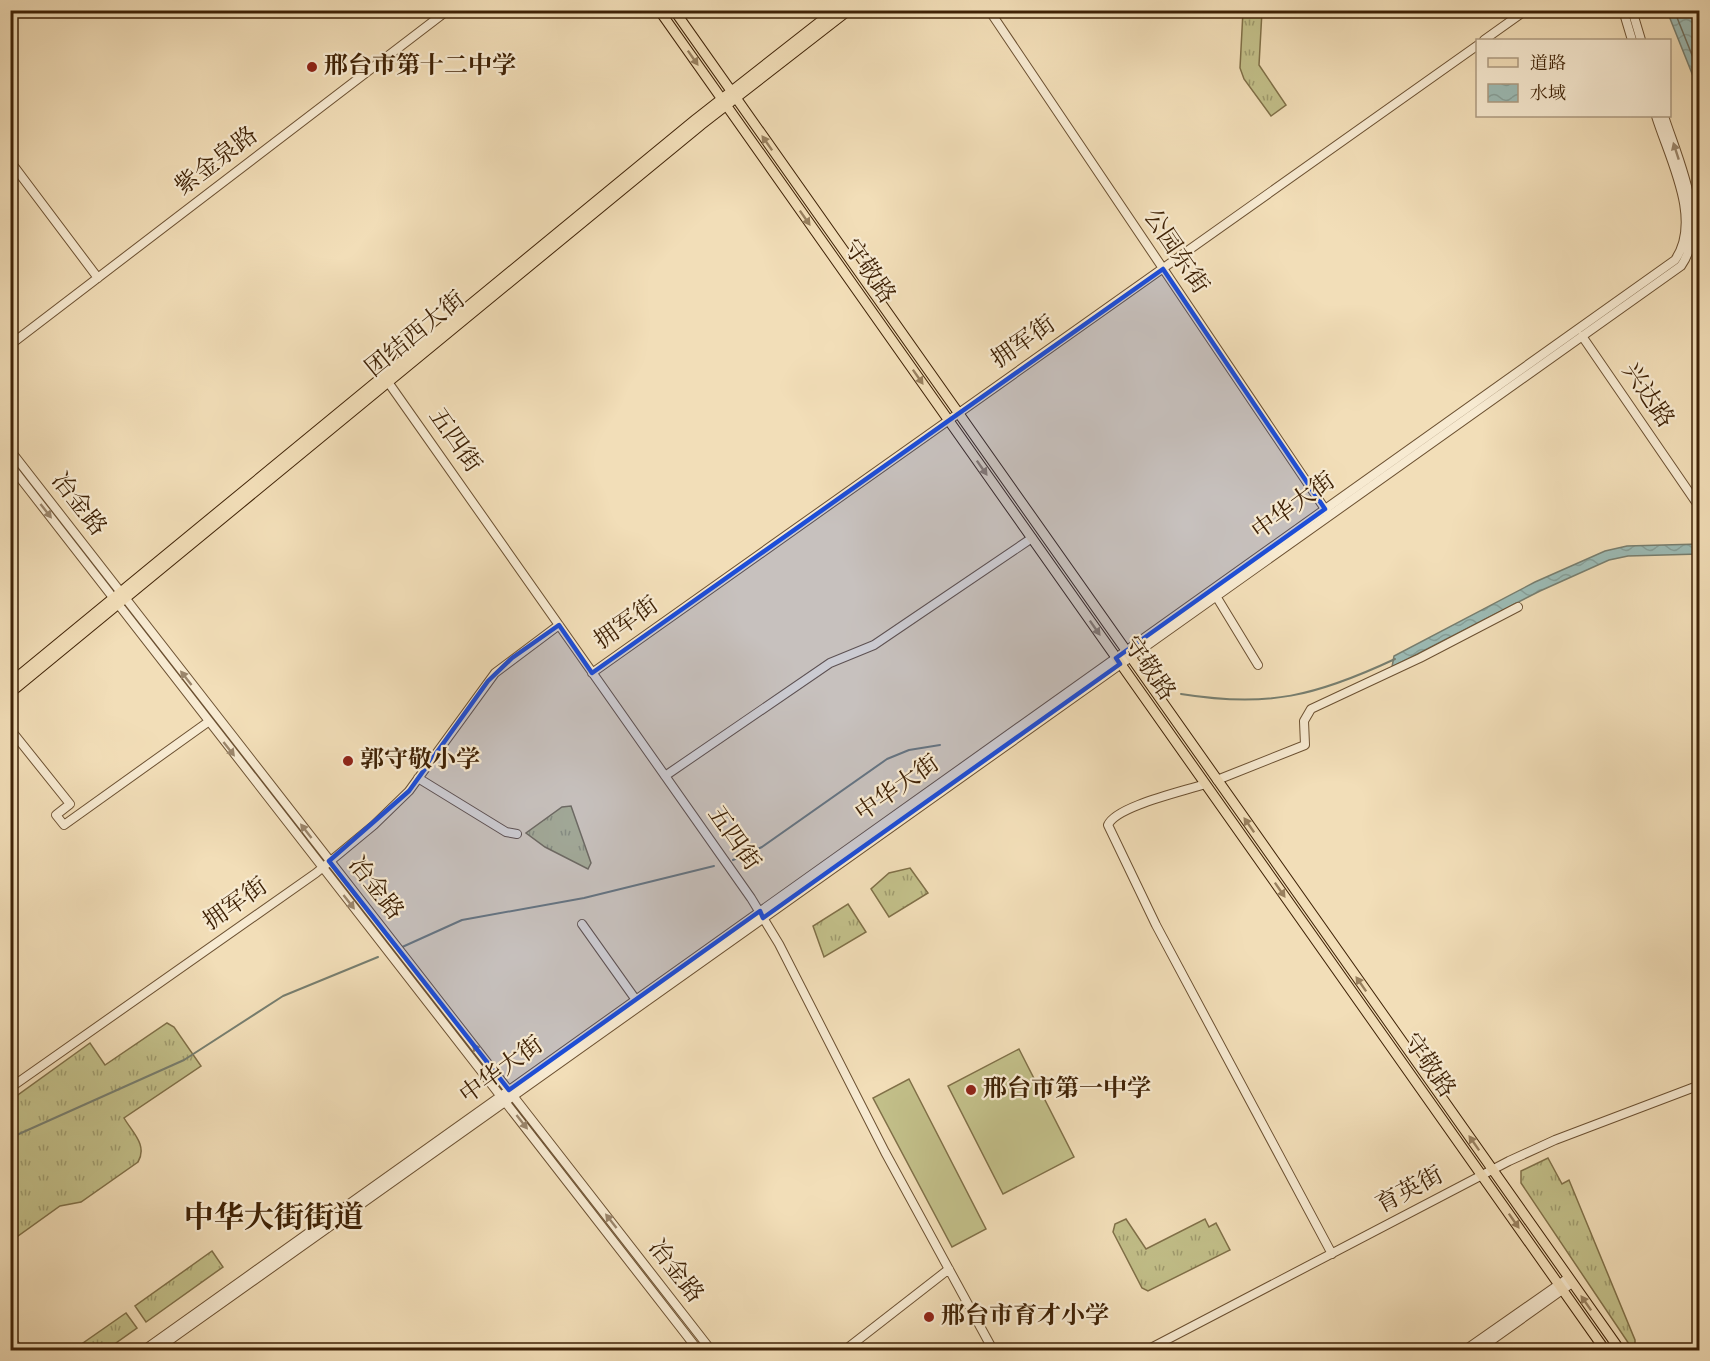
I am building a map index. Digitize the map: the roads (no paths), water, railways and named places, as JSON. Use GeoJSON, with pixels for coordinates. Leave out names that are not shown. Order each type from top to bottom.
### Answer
{"type":"FeatureCollection","features":[{"type":"Feature","properties":{"kind":"main road","name":"守敬路"},"geometry":{"type":"LineString","coordinates":[[659,10],[1605,1350]]}},
{"type":"Feature","properties":{"kind":"main road","name":"守敬路"},"geometry":{"type":"LineString","coordinates":[[674,10],[1620,1350]]}},
{"type":"Feature","properties":{"kind":"main road","name":"团结西大街"},"geometry":{"type":"LineString","coordinates":[[733,94],[835,10]]}},
{"type":"Feature","properties":{"kind":"main road","name":"团结西大街"},"geometry":{"type":"LineString","coordinates":[[10,693],[119,598],[723,101],[849,10]]}},
{"type":"Feature","properties":{"kind":"main road","name":"团结西大街"},"geometry":{"type":"LineString","coordinates":[[10,683],[388,382],[723,101]]}},
{"type":"Feature","properties":{"kind":"street","name":"紫金泉路"},"geometry":{"type":"LineString","coordinates":[[10,345],[448,10]]}},
{"type":"Feature","properties":{"kind":"street","name":"公园东街"},"geometry":{"type":"LineString","coordinates":[[989,10],[1327,512]]}},
{"type":"Feature","properties":{"kind":"street"},"geometry":{"type":"LineString","coordinates":[[1485,39],[1526,10]]}},
{"type":"Feature","properties":{"kind":"street"},"geometry":{"type":"LineString","coordinates":[[1623,10],[1632,39]]}},
{"type":"Feature","properties":{"kind":"street"},"geometry":{"type":"LineString","coordinates":[[1632,10],[1641,39]]}},
{"type":"Feature","properties":{"kind":"street","name":"拥军街"},"geometry":{"type":"LineString","coordinates":[[592,673],[1476,46]]}},
{"type":"Feature","properties":{"kind":"street"},"geometry":{"type":"LineString","coordinates":[[1656,117],[1687,216],[1686,238],[1678,263]]}},
{"type":"Feature","properties":{"kind":"street"},"geometry":{"type":"LineString","coordinates":[[1665,117],[1696,215],[1694,240],[1678,263]]}},
{"type":"Feature","properties":{"kind":"street"},"geometry":{"type":"LineString","coordinates":[[10,161],[98,278]]}},
{"type":"Feature","properties":{"kind":"street","name":"中华大街"},"geometry":{"type":"LineString","coordinates":[[1128,654],[1216,596],[1327,512],[1582,336],[1678,263]]}},
{"type":"Feature","properties":{"kind":"street","name":"中华大街"},"geometry":{"type":"LineString","coordinates":[[512,1093],[1678,263]]}},
{"type":"Feature","properties":{"kind":"street","name":"兴达路"},"geometry":{"type":"LineString","coordinates":[[1582,336],[1700,508]]}},
{"type":"Feature","properties":{"kind":"street","name":"五四街"},"geometry":{"type":"LineString","coordinates":[[388,382],[761,914],[993,1350]]}},
{"type":"Feature","properties":{"kind":"street","name":"冶金路"},"geometry":{"type":"LineString","coordinates":[[10,450],[208,722],[698,1350]]}},
{"type":"Feature","properties":{"kind":"street","name":"冶金路"},"geometry":{"type":"LineString","coordinates":[[10,465],[329,861],[711,1350]]}},
{"type":"Feature","properties":{"kind":"street"},"geometry":{"type":"LineString","coordinates":[[665,776],[830,663],[874,645],[1032,538]]}},
{"type":"Feature","properties":{"kind":"street"},"geometry":{"type":"LineString","coordinates":[[1216,596],[1258,665]]}},
{"type":"Feature","properties":{"kind":"street"},"geometry":{"type":"LineString","coordinates":[[1217,780],[1305,745],[1304,721],[1306,713],[1311,709],[1420,658],[1518,607]]}},
{"type":"Feature","properties":{"kind":"street","name":"拥军街"},"geometry":{"type":"LineString","coordinates":[[10,1088],[322,868],[394,807],[495,673],[559,625]]}},
{"type":"Feature","properties":{"kind":"street"},"geometry":{"type":"LineString","coordinates":[[10,729],[70,804],[56,815],[64,825],[208,722]]}},
{"type":"Feature","properties":{"kind":"street"},"geometry":{"type":"LineString","coordinates":[[418,778],[506,832],[517,834]]}},
{"type":"Feature","properties":{"kind":"street"},"geometry":{"type":"LineString","coordinates":[[1205,784],[1123,811],[1110,820],[1108,825],[1160,934],[1255,1106],[1332,1254]]}},
{"type":"Feature","properties":{"kind":"street","name":"中华大街"},"geometry":{"type":"LineString","coordinates":[[156,1350],[504,1099],[636,1000],[761,914]]}},
{"type":"Feature","properties":{"kind":"street"},"geometry":{"type":"LineString","coordinates":[[582,924],[636,1000]]}},
{"type":"Feature","properties":{"kind":"street","name":"育英街"},"geometry":{"type":"LineString","coordinates":[[1147,1350],[1492,1169],[1555,1140],[1700,1085]]}},
{"type":"Feature","properties":{"kind":"street","name":"中华大街"},"geometry":{"type":"LineString","coordinates":[[144,1350],[504,1099]]}},
{"type":"Feature","properties":{"kind":"street"},"geometry":{"type":"LineString","coordinates":[[845,1350],[949,1269]]}},
{"type":"Feature","properties":{"kind":"street"},"geometry":{"type":"LineString","coordinates":[[1465,1350],[1570,1281]]}},
{"type":"Feature","properties":{"kind":"street"},"geometry":{"type":"LineString","coordinates":[[1478,1350],[1561,1287]]}},
{"type":"Feature","properties":{"kind":"street"},"geometry":{"type":"LineString","coordinates":[[10,1338],[20,1350]]}},
{"type":"Feature","properties":{"kind":"water"},"geometry":{"type":"Polygon","coordinates":[[[1667,11],[1699,11],[1699,91],[1667,11]]]}},
{"type":"Feature","properties":{"kind":"water"},"geometry":{"type":"Polygon","coordinates":[[[1699,544],[1699,554],[1628,556],[1609,560],[1540,591],[1392,667],[1394,656],[1535,582],[1605,551],[1627,546],[1699,544]]]}},
{"type":"Feature","properties":{"kind":"waterway"},"geometry":{"type":"LineString","coordinates":[[1181,694],[1240,700],[1291,696],[1340,682],[1395,659]]}},
{"type":"Feature","properties":{"kind":"waterway"},"geometry":{"type":"LineString","coordinates":[[733,860],[762,847],[887,759],[909,750],[940,745]]}},
{"type":"Feature","properties":{"kind":"waterway"},"geometry":{"type":"LineString","coordinates":[[400,948],[462,920],[584,898],[714,866]]}},
{"type":"Feature","properties":{"kind":"waterway"},"geometry":{"type":"LineString","coordinates":[[10,1138],[184,1060],[283,996],[378,957]]}},
{"type":"Feature","properties":{"kind":"place","name":"邢台市第十二中学"},"geometry":{"type":"Point","coordinates":[312,67]}},
{"type":"Feature","properties":{"kind":"place","name":"郭守敬小学"},"geometry":{"type":"Point","coordinates":[348,761]}},
{"type":"Feature","properties":{"kind":"place","name":"邢台市第一中学"},"geometry":{"type":"Point","coordinates":[971,1090]}},
{"type":"Feature","properties":{"kind":"place","name":"邢台市育才小学"},"geometry":{"type":"Point","coordinates":[929,1317]}},
{"type":"Feature","properties":{"kind":"district","name":"中华大街街道"},"geometry":{"type":"Point","coordinates":[274,1219]}}]}
